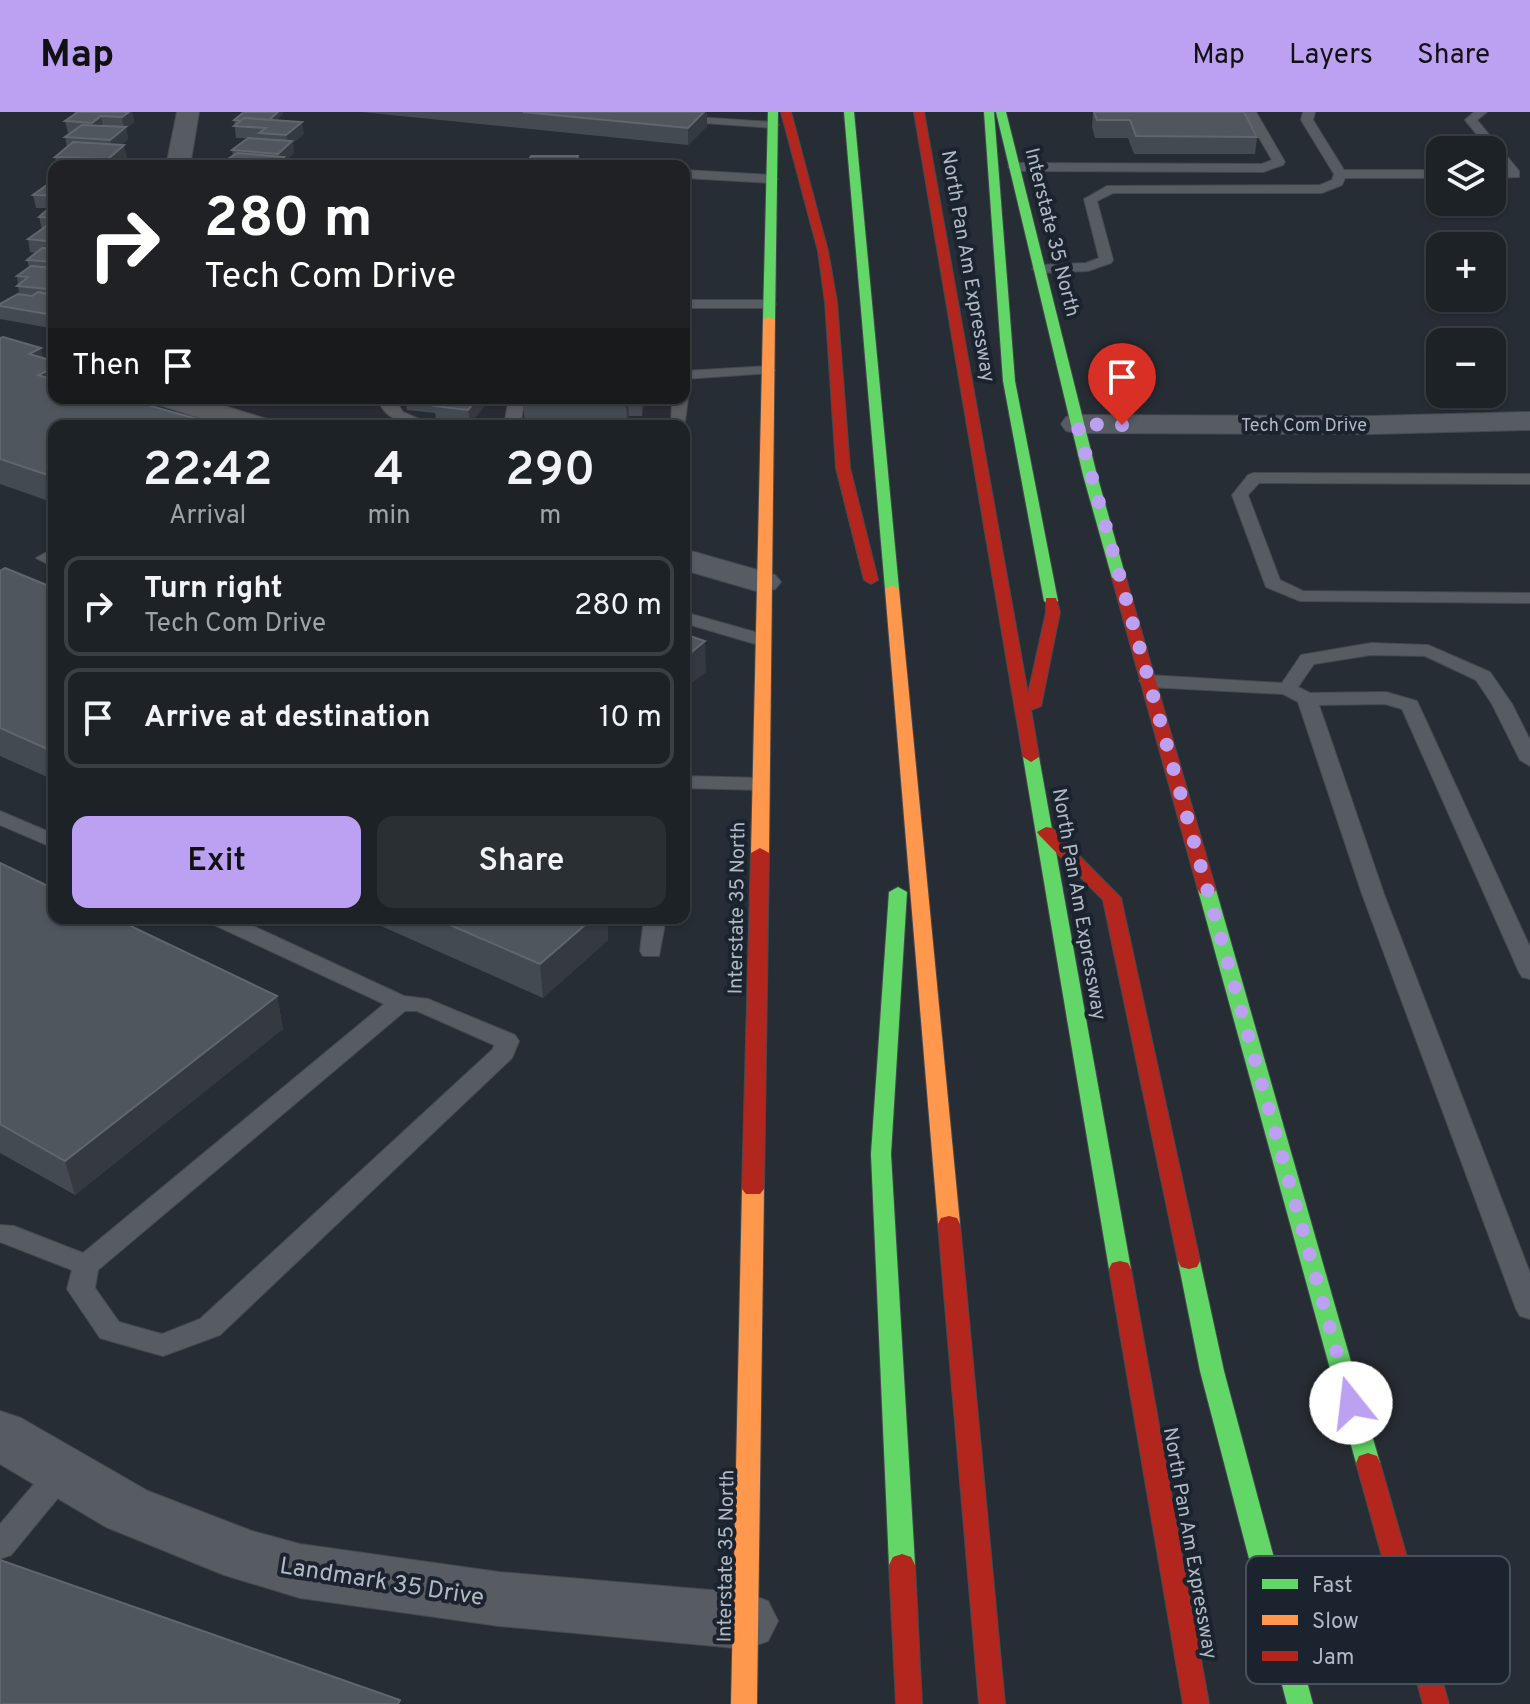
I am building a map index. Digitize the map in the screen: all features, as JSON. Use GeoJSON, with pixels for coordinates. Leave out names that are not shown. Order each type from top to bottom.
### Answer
{"type":"FeatureCollection","features":[{"type":"Feature","properties":{"kind":"main road"},"geometry":{"type":"LineString","coordinates":[[849,112],[992,1704]]}},
{"type":"Feature","properties":{"kind":"main road","name":"North Pan Am Expressway"},"geometry":{"type":"LineString","coordinates":[[919,112],[1196,1704]]}},
{"type":"Feature","properties":{"kind":"main road"},"geometry":{"type":"LineString","coordinates":[[989,112],[1009,381],[1053,612],[1028,728]]}},
{"type":"Feature","properties":{"kind":"main road","name":"Interstate 35 North"},"geometry":{"type":"LineString","coordinates":[[1001,112],[1077,424],[1394,1556]]}},
{"type":"Feature","properties":{"kind":"main road"},"geometry":{"type":"LineString","coordinates":[[777,116],[823,251],[831,302],[843,468],[905,711]]}},
{"type":"Feature","properties":{"kind":"main road","name":"Interstate 35 North"},"geometry":{"type":"LineString","coordinates":[[744,1704],[763,582],[772,179],[777,116]]}},
{"type":"Feature","properties":{"kind":"main road"},"geometry":{"type":"LineString","coordinates":[[907,750],[881,1154],[909,1704]]}},
{"type":"Feature","properties":{"kind":"main road"},"geometry":{"type":"LineString","coordinates":[[1046,832],[1112,898],[1212,1371],[1261,1556]]}},
{"type":"Feature","properties":{"kind":"main road"},"geometry":{"type":"LineString","coordinates":[[1295,1684],[1300,1704]]}},
{"type":"Feature","properties":{"kind":"main road","name":"Interstate 35 North"},"geometry":{"type":"LineString","coordinates":[[1430,1684],[1436,1704]]}},
{"type":"Feature","properties":{"kind":"street"},"geometry":{"type":"LineString","coordinates":[[179,160],[188,112]]}},
{"type":"Feature","properties":{"kind":"street"},"geometry":{"type":"LineString","coordinates":[[186,404],[237,420]]}},
{"type":"Feature","properties":{"kind":"street","name":"Tech Com Drive"},"geometry":{"type":"LineString","coordinates":[[1077,424],[1372,425],[1530,421]]}},
{"type":"Feature","properties":{"kind":"street"},"geometry":{"type":"LineString","coordinates":[[690,561],[763,582]]}},
{"type":"Feature","properties":{"kind":"street","name":"Landmark 35 Drive"},"geometry":{"type":"LineString","coordinates":[[0,1435],[127,1509],[246,1556],[300,1571],[499,1599],[746,1621]]}},
{"type":"Feature","properties":{"kind":"lane"},"geometry":{"type":"LineString","coordinates":[[1014,167],[1263,168],[1279,162],[1250,112]]}},
{"type":"Feature","properties":{"kind":"lane"},"geometry":{"type":"LineString","coordinates":[[1039,269],[1088,267],[1106,260],[1090,199],[1111,189],[1322,189],[1338,182],[1340,174],[1307,120],[1309,112]]}},
{"type":"Feature","properties":{"kind":"lane"},"geometry":{"type":"LineString","coordinates":[[1481,112],[1471,120],[1484,136]]}},
{"type":"Feature","properties":{"kind":"lane"},"geometry":{"type":"LineString","coordinates":[[668,118],[777,116]]}},
{"type":"Feature","properties":{"kind":"lane"},"geometry":{"type":"LineString","coordinates":[[1506,163],[1515,174],[1506,174]]}},
{"type":"Feature","properties":{"kind":"lane"},"geometry":{"type":"LineString","coordinates":[[690,174],[772,179]]}},
{"type":"Feature","properties":{"kind":"lane"},"geometry":{"type":"LineString","coordinates":[[1340,174],[1426,174]]}},
{"type":"Feature","properties":{"kind":"lane"},"geometry":{"type":"LineString","coordinates":[[690,304],[769,304]]}},
{"type":"Feature","properties":{"kind":"lane"},"geometry":{"type":"LineString","coordinates":[[690,375],[768,370]]}},
{"type":"Feature","properties":{"kind":"lane"},"geometry":{"type":"LineString","coordinates":[[388,404],[398,415],[411,420]]}},
{"type":"Feature","properties":{"kind":"lane"},"geometry":{"type":"LineString","coordinates":[[1530,479],[1254,478],[1240,495],[1272,583],[1300,596],[1530,598]]}},
{"type":"Feature","properties":{"kind":"lane"},"geometry":{"type":"LineString","coordinates":[[690,619],[762,640]]}},
{"type":"Feature","properties":{"kind":"lane"},"geometry":{"type":"LineString","coordinates":[[1530,760],[1502,704],[1483,676],[1428,651],[1371,649],[1308,659],[1297,694],[1530,1309]]}},
{"type":"Feature","properties":{"kind":"lane"},"geometry":{"type":"LineString","coordinates":[[1148,681],[1386,698],[1410,705],[1530,972]]}},
{"type":"Feature","properties":{"kind":"lane"},"geometry":{"type":"LineString","coordinates":[[690,782],[760,784]]}},
{"type":"Feature","properties":{"kind":"lane"},"geometry":{"type":"LineString","coordinates":[[0,817],[48,839]]}},
{"type":"Feature","properties":{"kind":"lane"},"geometry":{"type":"LineString","coordinates":[[231,924],[400,1003],[420,1004],[507,1041],[504,1052],[210,1327],[163,1345],[110,1330],[81,1289],[86,1265],[400,1003]]}},
{"type":"Feature","properties":{"kind":"lane"},"geometry":{"type":"LineString","coordinates":[[651,951],[654,924]]}},
{"type":"Feature","properties":{"kind":"lane"},"geometry":{"type":"LineString","coordinates":[[2,1234],[86,1265]]}},
{"type":"Feature","properties":{"kind":"lane"},"geometry":{"type":"LineString","coordinates":[[0,1546],[62,1472]]}},
{"type":"Feature","properties":{"kind":"building"},"geometry":{"type":"Polygon","coordinates":[[[78,112],[129,112],[122,117],[101,116],[92,123],[65,121],[78,112]]]}},
{"type":"Feature","properties":{"kind":"building"},"geometry":{"type":"Polygon","coordinates":[[[244,112],[278,112],[269,120],[234,120],[244,112]]]}},
{"type":"Feature","properties":{"kind":"building"},"geometry":{"type":"Polygon","coordinates":[[[523,112],[704,112],[688,128],[523,112]]]}},
{"type":"Feature","properties":{"kind":"building"},"geometry":{"type":"Polygon","coordinates":[[[1094,112],[1244,112],[1257,137],[1136,136],[1130,120],[1097,120],[1094,112]]]}},
{"type":"Feature","properties":{"kind":"building"},"geometry":{"type":"Polygon","coordinates":[[[244,118],[302,122],[286,135],[259,133],[266,128],[234,126],[244,118]]]}},
{"type":"Feature","properties":{"kind":"building"},"geometry":{"type":"Polygon","coordinates":[[[82,125],[126,127],[110,140],[65,137],[82,125]]]}},
{"type":"Feature","properties":{"kind":"building"},"geometry":{"type":"Polygon","coordinates":[[[248,138],[292,141],[278,154],[232,150],[248,138]]]}},
{"type":"Feature","properties":{"kind":"building"},"geometry":{"type":"Polygon","coordinates":[[[73,142],[124,145],[108,159],[55,157],[73,142]]]}},
{"type":"Feature","properties":{"kind":"building"},"geometry":{"type":"Polygon","coordinates":[[[237,153],[284,157],[280,160],[228,159],[237,153]]]}},
{"type":"Feature","properties":{"kind":"building"},"geometry":{"type":"Polygon","coordinates":[[[531,156],[578,156],[577,160],[529,160],[531,156]]]}},
{"type":"Feature","properties":{"kind":"building"},"geometry":{"type":"Polygon","coordinates":[[[48,184],[48,196],[33,195],[48,184]]]}},
{"type":"Feature","properties":{"kind":"building"},"geometry":{"type":"Polygon","coordinates":[[[48,225],[48,241],[28,239],[48,225]]]}},
{"type":"Feature","properties":{"kind":"building"},"geometry":{"type":"Polygon","coordinates":[[[42,248],[48,248],[48,262],[27,260],[42,248]]]}},
{"type":"Feature","properties":{"kind":"building"},"geometry":{"type":"Polygon","coordinates":[[[31,266],[48,267],[48,289],[17,286],[28,277],[17,276],[31,266]]]}},
{"type":"Feature","properties":{"kind":"building"},"geometry":{"type":"Polygon","coordinates":[[[38,292],[48,294],[48,313],[0,306],[18,294],[32,296],[38,292]]]}},
{"type":"Feature","properties":{"kind":"building"},"geometry":{"type":"Polygon","coordinates":[[[0,338],[41,348],[29,354],[48,359],[48,371],[38,375],[48,378],[48,404],[152,404],[151,406],[201,420],[48,420],[48,475],[0,459],[0,338]]]}},
{"type":"Feature","properties":{"kind":"building"},"geometry":{"type":"Polygon","coordinates":[[[436,404],[473,404],[468,410],[434,406],[436,404]]]}},
{"type":"Feature","properties":{"kind":"building"},"geometry":{"type":"Polygon","coordinates":[[[523,404],[626,404],[626,405],[523,404]]]}},
{"type":"Feature","properties":{"kind":"building"},"geometry":{"type":"Polygon","coordinates":[[[5,568],[48,586],[48,749],[0,728],[0,571],[5,568]]]}},
{"type":"Feature","properties":{"kind":"building"},"geometry":{"type":"Polygon","coordinates":[[[690,636],[705,641],[690,653],[690,636]]]}},
{"type":"Feature","properties":{"kind":"building"},"geometry":{"type":"Polygon","coordinates":[[[0,863],[48,886],[48,924],[127,924],[277,996],[65,1161],[0,1124],[0,863]]]}},
{"type":"Feature","properties":{"kind":"building"},"geometry":{"type":"Polygon","coordinates":[[[448,924],[586,924],[540,964],[448,924]]]}},
{"type":"Feature","properties":{"kind":"building"},"geometry":{"type":"Polygon","coordinates":[[[0,1560],[400,1700],[398,1704],[0,1704],[0,1560]]]}},
{"type":"Feature","properties":{"kind":"traffic: fast"},"geometry":{"type":"LineString","coordinates":[[769,320],[773,112]]}},
{"type":"Feature","properties":{"kind":"traffic: fast"},"geometry":{"type":"LineString","coordinates":[[849,112],[892,589]]}},
{"type":"Feature","properties":{"kind":"traffic: fast"},"geometry":{"type":"LineString","coordinates":[[989,112],[1009,381],[1051,601]]}},
{"type":"Feature","properties":{"kind":"traffic: fast"},"geometry":{"type":"LineString","coordinates":[[1001,112],[1090,475],[1119,578]]}},
{"type":"Feature","properties":{"kind":"traffic: fast"},"geometry":{"type":"LineString","coordinates":[[1031,757],[1120,1269]]}},
{"type":"Feature","properties":{"kind":"traffic: fast"},"geometry":{"type":"LineString","coordinates":[[1207,890],[1368,1463]]}},
{"type":"Feature","properties":{"kind":"traffic: fast"},"geometry":{"type":"LineString","coordinates":[[898,892],[881,1154],[902,1565]]}},
{"type":"Feature","properties":{"kind":"traffic: fast"},"geometry":{"type":"LineString","coordinates":[[1189,1261],[1212,1371],[1261,1556]]}},
{"type":"Feature","properties":{"kind":"traffic: fast"},"geometry":{"type":"LineString","coordinates":[[1295,1684],[1300,1704]]}},
{"type":"Feature","properties":{"kind":"traffic: slow"},"geometry":{"type":"LineString","coordinates":[[760,853],[769,320]]}},
{"type":"Feature","properties":{"kind":"traffic: slow"},"geometry":{"type":"LineString","coordinates":[[892,589],[949,1224]]}},
{"type":"Feature","properties":{"kind":"traffic: slow"},"geometry":{"type":"LineString","coordinates":[[744,1704],[753,1189]]}},
{"type":"Feature","properties":{"kind":"traffic: jam"},"geometry":{"type":"LineString","coordinates":[[786,112],[823,251],[831,302],[843,468],[871,580]]}},
{"type":"Feature","properties":{"kind":"traffic: jam"},"geometry":{"type":"LineString","coordinates":[[919,112],[1031,757]]}},
{"type":"Feature","properties":{"kind":"traffic: jam"},"geometry":{"type":"LineString","coordinates":[[1119,578],[1207,890]]}},
{"type":"Feature","properties":{"kind":"traffic: jam"},"geometry":{"type":"LineString","coordinates":[[1033,706],[1053,612],[1051,601]]}},
{"type":"Feature","properties":{"kind":"traffic: jam"},"geometry":{"type":"LineString","coordinates":[[1046,832],[1112,898],[1189,1261]]}},
{"type":"Feature","properties":{"kind":"traffic: jam"},"geometry":{"type":"LineString","coordinates":[[753,1189],[760,853]]}},
{"type":"Feature","properties":{"kind":"traffic: jam"},"geometry":{"type":"LineString","coordinates":[[949,1224],[992,1704]]}},
{"type":"Feature","properties":{"kind":"traffic: jam"},"geometry":{"type":"LineString","coordinates":[[1120,1269],[1196,1704]]}},
{"type":"Feature","properties":{"kind":"traffic: jam"},"geometry":{"type":"LineString","coordinates":[[1368,1463],[1394,1556]]}},
{"type":"Feature","properties":{"kind":"traffic: jam"},"geometry":{"type":"LineString","coordinates":[[902,1565],[909,1704]]}},
{"type":"Feature","properties":{"kind":"traffic: jam"},"geometry":{"type":"LineString","coordinates":[[1430,1684],[1436,1704]]}},
{"type":"Feature","properties":{"kind":"route"},"geometry":{"type":"LineString","coordinates":[[1122,425],[1077,424],[1351,1403]]}}]}
